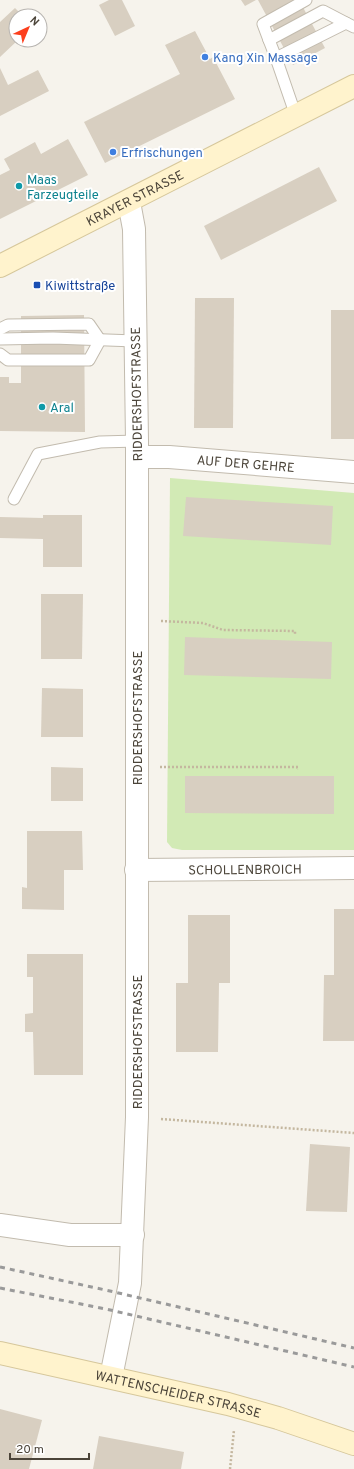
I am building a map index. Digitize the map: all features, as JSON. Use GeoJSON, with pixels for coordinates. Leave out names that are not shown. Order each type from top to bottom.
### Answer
{"type":"FeatureCollection","features":[{"type":"Feature","properties":{"kind":"main road","name":"KRAYER STRASSE"},"geometry":{"type":"LineString","coordinates":[[0,266],[129,202],[354,86]]}},
{"type":"Feature","properties":{"kind":"main road","name":"WATTENSCHEIDER STRASSE"},"geometry":{"type":"LineString","coordinates":[[0,1353],[111,1377],[278,1418],[354,1444]]}},
{"type":"Feature","properties":{"kind":"street","name":"RIDDERSHOFSTRASSE"},"geometry":{"type":"LineString","coordinates":[[111,1377],[130,1283],[137,1117],[137,449],[134,229],[129,202]]}},
{"type":"Feature","properties":{"kind":"street","name":"AUF DER GEHRE"},"geometry":{"type":"LineString","coordinates":[[137,449],[169,457],[354,472]]}},
{"type":"Feature","properties":{"kind":"street","name":"SCHOLLENBROICH"},"geometry":{"type":"LineString","coordinates":[[136,870],[354,868]]}},
{"type":"Feature","properties":{"kind":"street"},"geometry":{"type":"LineString","coordinates":[[0,1225],[70,1235],[132,1235]]}},
{"type":"Feature","properties":{"kind":"lane"},"geometry":{"type":"LineString","coordinates":[[296,116],[263,24],[306,0]]}},
{"type":"Feature","properties":{"kind":"lane"},"geometry":{"type":"LineString","coordinates":[[311,0],[323,11],[350,25]]}},
{"type":"Feature","properties":{"kind":"lane"},"geometry":{"type":"LineString","coordinates":[[269,40],[323,11]]}},
{"type":"Feature","properties":{"kind":"lane"},"geometry":{"type":"LineString","coordinates":[[276,58],[350,25]]}},
{"type":"Feature","properties":{"kind":"lane"},"geometry":{"type":"LineString","coordinates":[[0,330],[8,325],[90,324],[100,340]]}},
{"type":"Feature","properties":{"kind":"lane"},"geometry":{"type":"LineString","coordinates":[[0,339],[135,341]]}},
{"type":"Feature","properties":{"kind":"lane"},"geometry":{"type":"LineString","coordinates":[[0,354],[8,360],[89,360],[100,340]]}},
{"type":"Feature","properties":{"kind":"lane"},"geometry":{"type":"LineString","coordinates":[[14,499],[38,454],[100,442],[137,449]]}},
{"type":"Feature","properties":{"kind":"path"},"geometry":{"type":"LineString","coordinates":[[137,621],[203,623],[223,630],[295,631],[295,634]]}},
{"type":"Feature","properties":{"kind":"path"},"geometry":{"type":"LineString","coordinates":[[136,768],[298,767],[298,769]]}},
{"type":"Feature","properties":{"kind":"path"},"geometry":{"type":"LineString","coordinates":[[167,1120],[354,1133]]}},
{"type":"Feature","properties":{"kind":"path"},"geometry":{"type":"LineString","coordinates":[[230,1469],[234,1430]]}},
{"type":"Feature","properties":{"kind":"green space"},"geometry":{"type":"Polygon","coordinates":[[[170,478],[354,493],[354,850],[182,850],[172,848],[167,842],[170,478]]]}},
{"type":"Feature","properties":{"kind":"building"},"geometry":{"type":"Polygon","coordinates":[[[109,0],[122,0],[135,26],[115,36],[99,5],[109,0]]]}},
{"type":"Feature","properties":{"kind":"building"},"geometry":{"type":"Polygon","coordinates":[[[241,0],[256,0],[245,6],[241,0]]]}},
{"type":"Feature","properties":{"kind":"building"},"geometry":{"type":"Polygon","coordinates":[[[258,0],[299,0],[325,48],[293,65],[258,0]]]}},
{"type":"Feature","properties":{"kind":"building"},"geometry":{"type":"Polygon","coordinates":[[[8,15],[8,48],[10,48],[0,57],[0,22],[8,15]]]}},
{"type":"Feature","properties":{"kind":"building"},"geometry":{"type":"Polygon","coordinates":[[[195,31],[210,59],[213,57],[235,99],[105,163],[84,122],[180,74],[165,45],[195,31]]]}},
{"type":"Feature","properties":{"kind":"building"},"geometry":{"type":"Polygon","coordinates":[[[0,68],[8,85],[38,70],[49,91],[0,116],[0,68]]]}},
{"type":"Feature","properties":{"kind":"building"},"geometry":{"type":"Polygon","coordinates":[[[68,139],[88,175],[0,219],[0,175],[10,170],[4,159],[35,142],[41,154],[68,139]]]}},
{"type":"Feature","properties":{"kind":"building"},"geometry":{"type":"Polygon","coordinates":[[[319,167],[337,201],[221,260],[204,226],[319,167]]]}},
{"type":"Feature","properties":{"kind":"building"},"geometry":{"type":"Polygon","coordinates":[[[195,298],[234,298],[233,428],[194,428],[195,298]]]}},
{"type":"Feature","properties":{"kind":"building"},"geometry":{"type":"Polygon","coordinates":[[[331,310],[354,310],[354,439],[331,439],[331,310]]]}},
{"type":"Feature","properties":{"kind":"building"},"geometry":{"type":"Polygon","coordinates":[[[84,315],[85,432],[0,431],[0,377],[9,377],[9,383],[21,383],[21,316],[84,315]]]}},
{"type":"Feature","properties":{"kind":"building"},"geometry":{"type":"Polygon","coordinates":[[[186,497],[333,506],[331,545],[183,536],[186,497]]]}},
{"type":"Feature","properties":{"kind":"building"},"geometry":{"type":"Polygon","coordinates":[[[43,515],[82,515],[82,567],[43,567],[43,539],[0,538],[0,517],[43,518],[43,515]]]}},
{"type":"Feature","properties":{"kind":"building"},"geometry":{"type":"Polygon","coordinates":[[[41,594],[83,594],[82,659],[41,659],[41,594]]]}},
{"type":"Feature","properties":{"kind":"building"},"geometry":{"type":"Polygon","coordinates":[[[185,637],[332,642],[331,679],[184,675],[185,637]]]}},
{"type":"Feature","properties":{"kind":"building"},"geometry":{"type":"Polygon","coordinates":[[[42,688],[83,689],[83,737],[41,737],[42,688]]]}},
{"type":"Feature","properties":{"kind":"building"},"geometry":{"type":"Polygon","coordinates":[[[51,767],[83,768],[83,801],[51,801],[51,767]]]}},
{"type":"Feature","properties":{"kind":"building"},"geometry":{"type":"Polygon","coordinates":[[[185,776],[334,776],[334,814],[185,813],[185,776]]]}},
{"type":"Feature","properties":{"kind":"building"},"geometry":{"type":"Polygon","coordinates":[[[27,831],[82,831],[83,870],[64,870],[64,910],[22,909],[22,887],[27,888],[27,831]]]}},
{"type":"Feature","properties":{"kind":"building"},"geometry":{"type":"Polygon","coordinates":[[[334,909],[354,909],[354,1041],[323,1041],[324,975],[334,975],[334,909]]]}},
{"type":"Feature","properties":{"kind":"building"},"geometry":{"type":"Polygon","coordinates":[[[188,915],[230,915],[230,983],[219,983],[218,1052],[176,1052],[176,983],[188,983],[188,915]]]}},
{"type":"Feature","properties":{"kind":"building"},"geometry":{"type":"Polygon","coordinates":[[[27,954],[83,954],[83,1075],[34,1075],[33,1032],[25,1032],[25,1014],[33,1013],[33,977],[27,977],[27,954]]]}},
{"type":"Feature","properties":{"kind":"building"},"geometry":{"type":"Polygon","coordinates":[[[310,1144],[350,1147],[347,1212],[306,1211],[310,1144]]]}},
{"type":"Feature","properties":{"kind":"building"},"geometry":{"type":"Polygon","coordinates":[[[0,1409],[42,1420],[29,1469],[0,1469],[0,1409]]]}},
{"type":"Feature","properties":{"kind":"building"},"geometry":{"type":"Polygon","coordinates":[[[99,1436],[184,1452],[181,1469],[93,1469],[99,1436]]]}},
{"type":"Feature","properties":{"kind":"railway"},"geometry":{"type":"LineString","coordinates":[[0,1267],[354,1348]]}},
{"type":"Feature","properties":{"kind":"railway"},"geometry":{"type":"LineString","coordinates":[[0,1288],[106,1309],[354,1367]]}},
{"type":"Feature","properties":{"kind":"place","name":"Kang Xin Massage"},"geometry":{"type":"Point","coordinates":[205,57]}},
{"type":"Feature","properties":{"kind":"place","name":"Erfrischungen"},"geometry":{"type":"Point","coordinates":[113,152]}},
{"type":"Feature","properties":{"kind":"place","name":"Maas Farzeugteile"},"geometry":{"type":"Point","coordinates":[19,186]}},
{"type":"Feature","properties":{"kind":"place","name":"Kiwittstraße"},"geometry":{"type":"Point","coordinates":[37,285]}},
{"type":"Feature","properties":{"kind":"place","name":"Aral"},"geometry":{"type":"Point","coordinates":[42,407]}}]}
